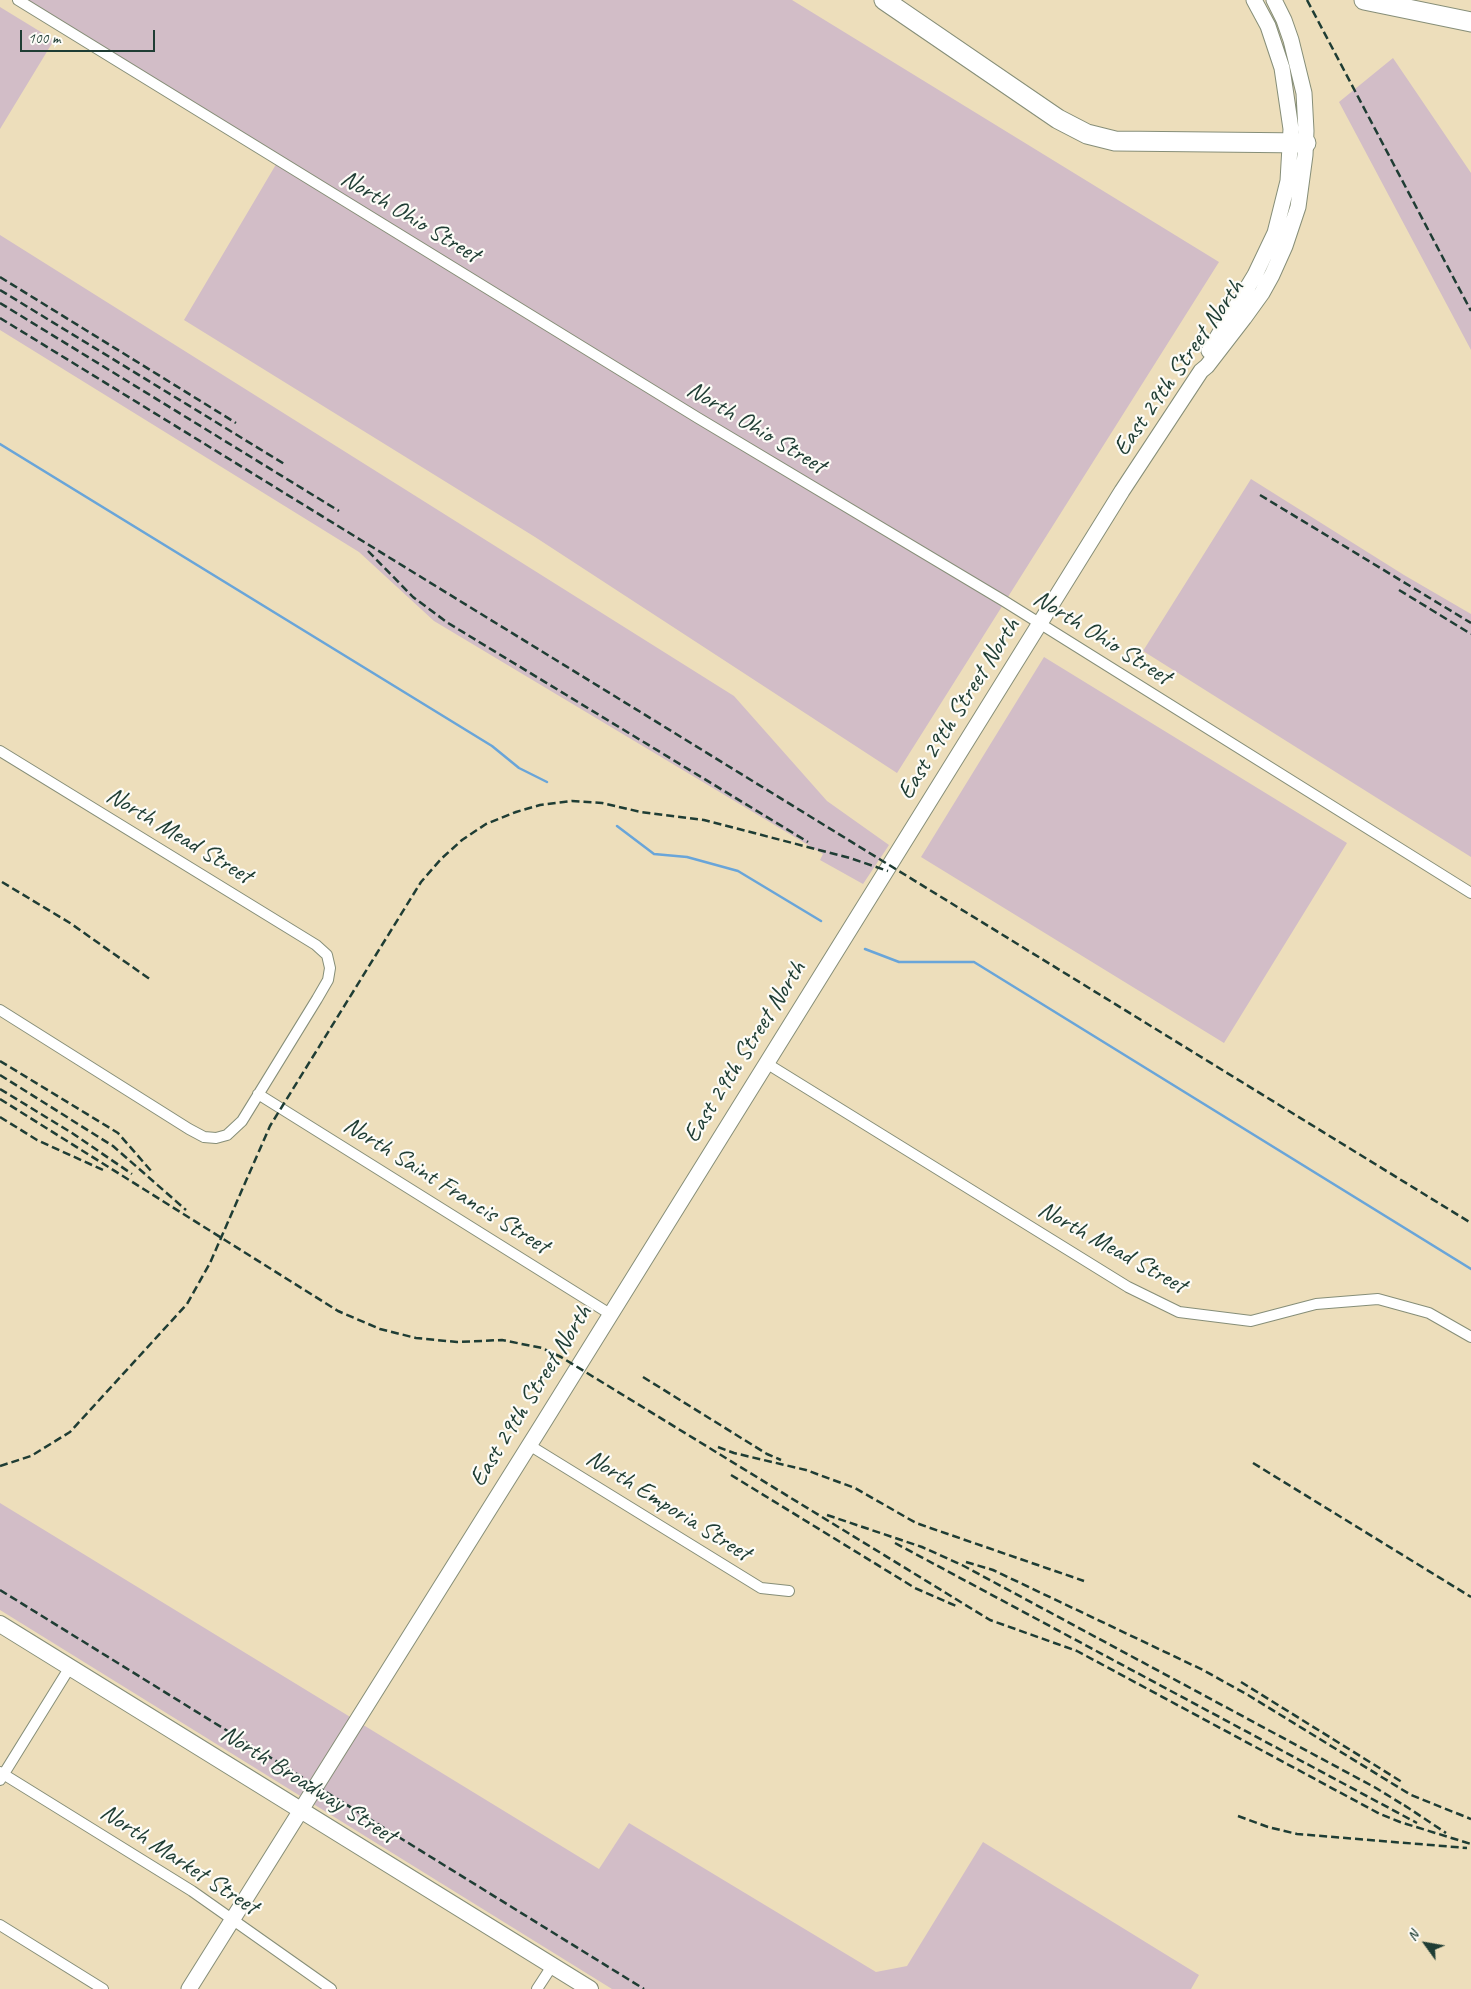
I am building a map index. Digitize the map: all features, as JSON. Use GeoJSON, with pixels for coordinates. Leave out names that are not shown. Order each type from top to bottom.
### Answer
{"type":"FeatureCollection","features":[{"type":"Feature","properties":{"kind":"highway"},"geometry":{"type":"LineString","coordinates":[[884,0],[1058,119],[1087,134],[1115,141],[1300,139]]}},
{"type":"Feature","properties":{"kind":"highway"},"geometry":{"type":"LineString","coordinates":[[1364,0],[1471,22]]}},
{"type":"Feature","properties":{"kind":"main road","name":"North Broadway Street"},"geometry":{"type":"LineString","coordinates":[[0,1624],[590,1989]]}},
{"type":"Feature","properties":{"kind":"street","name":"North Ohio Street"},"geometry":{"type":"LineString","coordinates":[[18,0],[681,408],[1039,624],[1471,893]]}},
{"type":"Feature","properties":{"kind":"street"},"geometry":{"type":"LineString","coordinates":[[1254,0],[1268,26],[1282,68],[1291,128],[1300,139]]}},
{"type":"Feature","properties":{"kind":"street"},"geometry":{"type":"LineString","coordinates":[[1274,0],[1284,20],[1304,94],[1300,139]]}},
{"type":"Feature","properties":{"kind":"street","name":"East 29th Street North"},"geometry":{"type":"LineString","coordinates":[[189,1989],[1122,491],[1201,370],[1205,357],[1255,276],[1275,233],[1300,139]]}},
{"type":"Feature","properties":{"kind":"street","name":"North Mead Street"},"geometry":{"type":"LineString","coordinates":[[0,751],[297,933],[316,945],[327,956],[330,968],[328,980],[258,1094]]}},
{"type":"Feature","properties":{"kind":"street"},"geometry":{"type":"LineString","coordinates":[[0,1010],[189,1129],[204,1136],[219,1138],[227,1135],[242,1121],[258,1094]]}},
{"type":"Feature","properties":{"kind":"street","name":"North Mead Street"},"geometry":{"type":"LineString","coordinates":[[766,1063],[1128,1287],[1179,1312],[1251,1321],[1316,1304],[1378,1299],[1429,1313],[1471,1338]]}},
{"type":"Feature","properties":{"kind":"street","name":"North Saint Francis Street"},"geometry":{"type":"LineString","coordinates":[[258,1094],[610,1314]]}},
{"type":"Feature","properties":{"kind":"street","name":"North Emporia Street"},"geometry":{"type":"LineString","coordinates":[[529,1445],[761,1588],[789,1592]]}},
{"type":"Feature","properties":{"kind":"street"},"geometry":{"type":"LineString","coordinates":[[1,1775],[70,1667]]}},
{"type":"Feature","properties":{"kind":"street","name":"North Market Street"},"geometry":{"type":"LineString","coordinates":[[1,1775],[192,1891],[331,1989]]}},
{"type":"Feature","properties":{"kind":"street"},"geometry":{"type":"LineString","coordinates":[[0,1925],[103,1989]]}},
{"type":"Feature","properties":{"kind":"street"},"geometry":{"type":"LineString","coordinates":[[538,1989],[552,1966]]}},
{"type":"Feature","properties":{"kind":"shaded area"},"geometry":{"type":"Polygon","coordinates":[[[18,0],[792,0],[1219,262],[897,773],[535,537],[184,320],[278,161],[18,0]]]}},
{"type":"Feature","properties":{"kind":"shaded area"},"geometry":{"type":"Polygon","coordinates":[[[0,7],[54,40],[0,129],[0,7]]]}},
{"type":"Feature","properties":{"kind":"shaded area"},"geometry":{"type":"Polygon","coordinates":[[[1393,58],[1471,173],[1471,350],[1339,102],[1393,58]]]}},
{"type":"Feature","properties":{"kind":"shaded area"},"geometry":{"type":"Polygon","coordinates":[[[0,235],[734,696],[827,801],[889,845],[863,884],[820,860],[823,854],[434,621],[359,552],[0,330],[0,235]]]}},
{"type":"Feature","properties":{"kind":"shaded area"},"geometry":{"type":"Polygon","coordinates":[[[1251,479],[1404,575],[1471,614],[1471,857],[1143,651],[1251,479]]]}},
{"type":"Feature","properties":{"kind":"shaded area"},"geometry":{"type":"Polygon","coordinates":[[[1044,657],[1347,843],[1224,1043],[921,857],[1044,657]]]}},
{"type":"Feature","properties":{"kind":"shaded area"},"geometry":{"type":"Polygon","coordinates":[[[0,1503],[599,1869],[629,1823],[876,1972],[907,1966],[983,1842],[1199,1975],[1191,1989],[612,1989],[0,1610],[0,1503]]]}},
{"type":"Feature","properties":{"kind":"waterway"},"geometry":{"type":"LineString","coordinates":[[0,444],[492,746],[519,768],[547,782]]}},
{"type":"Feature","properties":{"kind":"waterway"},"geometry":{"type":"LineString","coordinates":[[617,826],[654,854],[687,857],[738,871],[821,921]]}},
{"type":"Feature","properties":{"kind":"waterway"},"geometry":{"type":"LineString","coordinates":[[865,949],[899,962],[974,962],[1471,1269]]}},
{"type":"Feature","properties":{"kind":"railway"},"geometry":{"type":"LineString","coordinates":[[1307,0],[1471,311]]}},
{"type":"Feature","properties":{"kind":"railway"},"geometry":{"type":"LineString","coordinates":[[0,277],[236,423]]}},
{"type":"Feature","properties":{"kind":"railway"},"geometry":{"type":"LineString","coordinates":[[0,290],[286,465]]}},
{"type":"Feature","properties":{"kind":"railway"},"geometry":{"type":"LineString","coordinates":[[0,303],[339,511]]}},
{"type":"Feature","properties":{"kind":"railway"},"geometry":{"type":"LineString","coordinates":[[0,318],[1471,1223]]}},
{"type":"Feature","properties":{"kind":"railway"},"geometry":{"type":"LineString","coordinates":[[1260,495],[1471,623]]}},
{"type":"Feature","properties":{"kind":"railway"},"geometry":{"type":"LineString","coordinates":[[368,551],[413,597],[448,623],[808,842]]}},
{"type":"Feature","properties":{"kind":"railway"},"geometry":{"type":"LineString","coordinates":[[1399,590],[1471,634]]}},
{"type":"Feature","properties":{"kind":"railway"},"geometry":{"type":"LineString","coordinates":[[0,1466],[31,1456],[70,1432],[187,1304],[210,1263],[270,1126],[421,882],[441,859],[462,840],[486,824],[540,805],[572,801],[602,803],[641,812],[704,820],[850,858],[888,871]]}},
{"type":"Feature","properties":{"kind":"railway"},"geometry":{"type":"LineString","coordinates":[[2,882],[70,923],[151,980]]}},
{"type":"Feature","properties":{"kind":"railway"},"geometry":{"type":"LineString","coordinates":[[0,1061],[118,1133],[152,1172]]}},
{"type":"Feature","properties":{"kind":"railway"},"geometry":{"type":"LineString","coordinates":[[0,1075],[113,1146],[186,1210]]}},
{"type":"Feature","properties":{"kind":"railway"},"geometry":{"type":"LineString","coordinates":[[0,1089],[72,1133],[132,1174]]}},
{"type":"Feature","properties":{"kind":"railway"},"geometry":{"type":"LineString","coordinates":[[0,1099],[338,1311],[380,1329],[416,1338],[457,1342],[502,1340],[542,1348],[561,1357],[990,1620],[1077,1651],[1380,1814],[1471,1844]]}},
{"type":"Feature","properties":{"kind":"railway"},"geometry":{"type":"LineString","coordinates":[[0,1117],[37,1140],[103,1170]]}},
{"type":"Feature","properties":{"kind":"railway"},"geometry":{"type":"LineString","coordinates":[[643,1377],[767,1454],[781,1460]]}},
{"type":"Feature","properties":{"kind":"railway"},"geometry":{"type":"LineString","coordinates":[[718,1447],[734,1453],[806,1470],[855,1488],[916,1523],[1084,1581]]}},
{"type":"Feature","properties":{"kind":"railway"},"geometry":{"type":"LineString","coordinates":[[1253,1463],[1471,1597]]}},
{"type":"Feature","properties":{"kind":"railway"},"geometry":{"type":"LineString","coordinates":[[731,1475],[915,1588],[956,1606]]}},
{"type":"Feature","properties":{"kind":"railway"},"geometry":{"type":"LineString","coordinates":[[827,1515],[922,1547],[962,1565],[1376,1788],[1410,1809]]}},
{"type":"Feature","properties":{"kind":"railway"},"geometry":{"type":"LineString","coordinates":[[895,1543],[1417,1823]]}},
{"type":"Feature","properties":{"kind":"railway"},"geometry":{"type":"LineString","coordinates":[[966,1562],[993,1570],[1203,1670],[1248,1695],[1411,1795],[1471,1819]]}},
{"type":"Feature","properties":{"kind":"railway"},"geometry":{"type":"LineString","coordinates":[[0,1590],[644,1989]]}},
{"type":"Feature","properties":{"kind":"railway"},"geometry":{"type":"LineString","coordinates":[[1241,1682],[1402,1782]]}},
{"type":"Feature","properties":{"kind":"railway"},"geometry":{"type":"LineString","coordinates":[[1404,1805],[1446,1833]]}},
{"type":"Feature","properties":{"kind":"railway"},"geometry":{"type":"LineString","coordinates":[[1238,1816],[1268,1827],[1297,1834],[1467,1848]]}}]}
